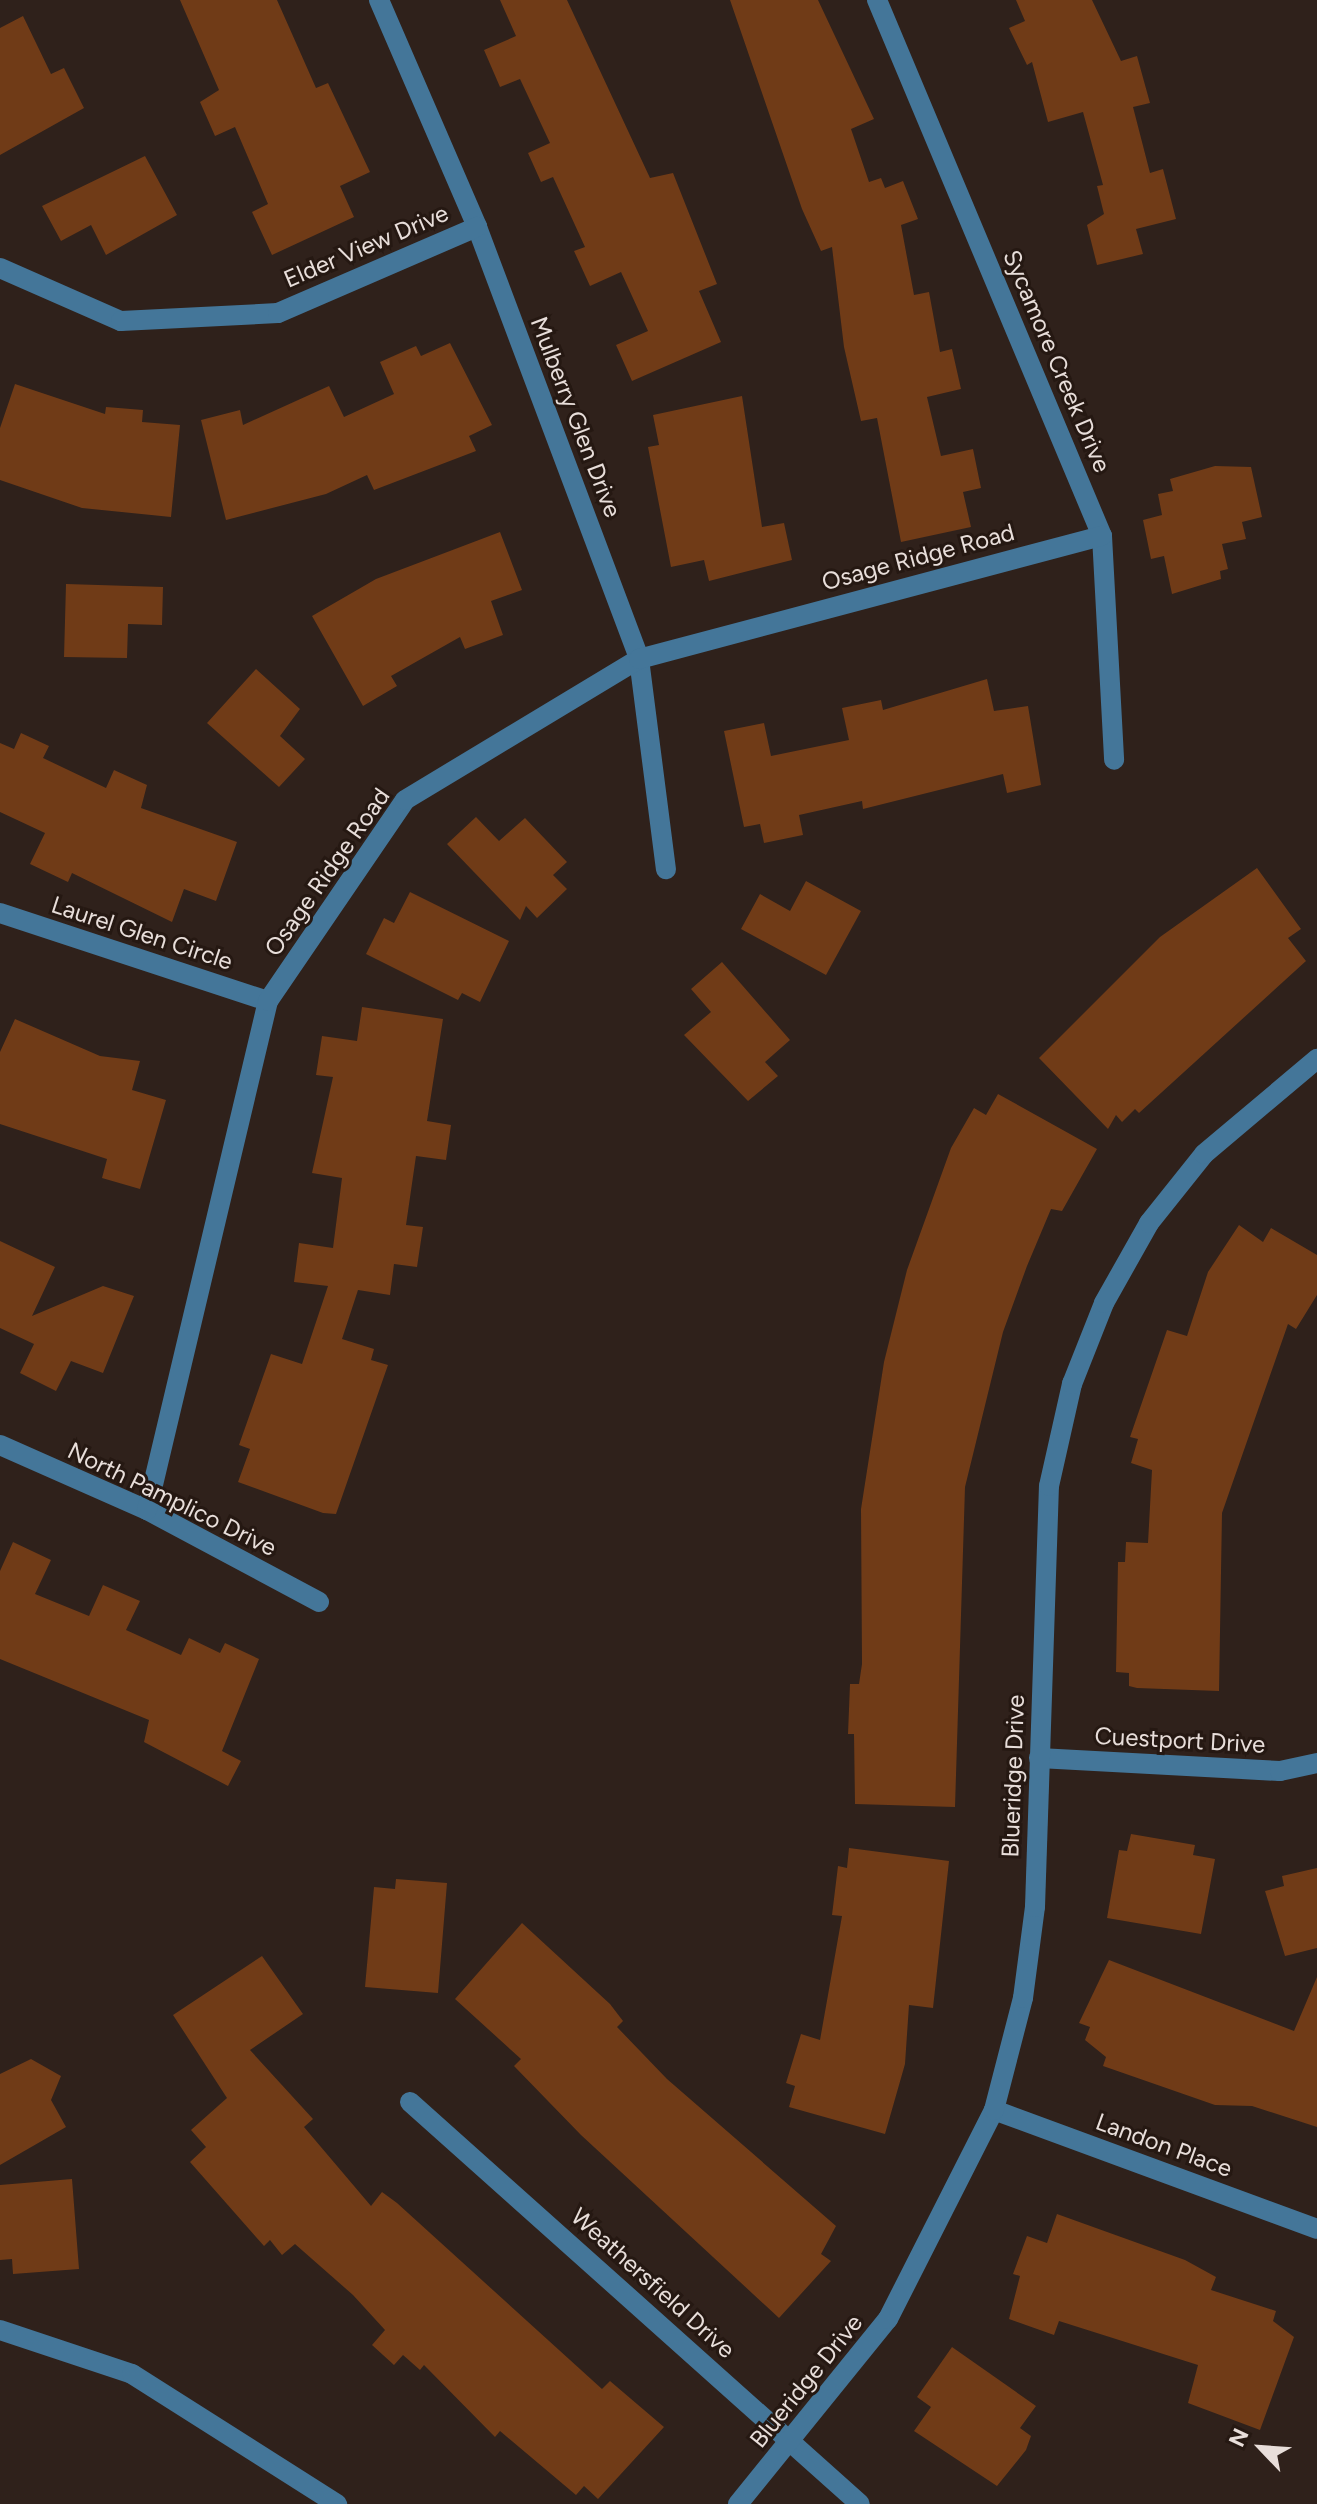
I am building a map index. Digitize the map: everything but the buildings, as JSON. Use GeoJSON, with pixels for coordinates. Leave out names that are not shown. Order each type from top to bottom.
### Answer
{"type":"FeatureCollection","features":[{"type":"Feature","properties":{"kind":"street","name":"Mulberry Glen Drive"},"geometry":{"type":"LineString","coordinates":[[379,0],[477,227],[639,659],[666,869]]}},
{"type":"Feature","properties":{"kind":"street","name":"Sycamore Creek Drive"},"geometry":{"type":"LineString","coordinates":[[877,0],[1102,536],[1114,760]]}},
{"type":"Feature","properties":{"kind":"street","name":"Elder View Drive"},"geometry":{"type":"LineString","coordinates":[[0,268],[121,321],[278,313],[477,227]]}},
{"type":"Feature","properties":{"kind":"street","name":"Osage Ridge Road"},"geometry":{"type":"LineString","coordinates":[[147,1510],[268,1001],[405,800],[639,659],[1102,536]]}},
{"type":"Feature","properties":{"kind":"street","name":"Laurel Glen Circle"},"geometry":{"type":"LineString","coordinates":[[0,913],[268,1001]]}},
{"type":"Feature","properties":{"kind":"street","name":"Blueridge Drive"},"geometry":{"type":"LineString","coordinates":[[738,2504],[793,2442],[888,2319],[994,2110],[1023,1998],[1035,1907],[1049,1486],[1072,1384],[1104,1303],[1149,1223],[1204,1154],[1317,1059]]}},
{"type":"Feature","properties":{"kind":"street","name":"North Pamplico Drive"},"geometry":{"type":"LineString","coordinates":[[0,1445],[147,1510],[319,1602]]}},
{"type":"Feature","properties":{"kind":"street","name":"Cuestport Drive"},"geometry":{"type":"LineString","coordinates":[[1039,1758],[1280,1771],[1317,1763]]}},
{"type":"Feature","properties":{"kind":"street","name":"Weathersfield Drive"},"geometry":{"type":"LineString","coordinates":[[410,2102],[860,2504]]}},
{"type":"Feature","properties":{"kind":"street","name":"Landon Place"},"geometry":{"type":"LineString","coordinates":[[994,2110],[1317,2229]]}},
{"type":"Feature","properties":{"kind":"street"},"geometry":{"type":"LineString","coordinates":[[0,2330],[132,2374],[335,2503]]}}]}
